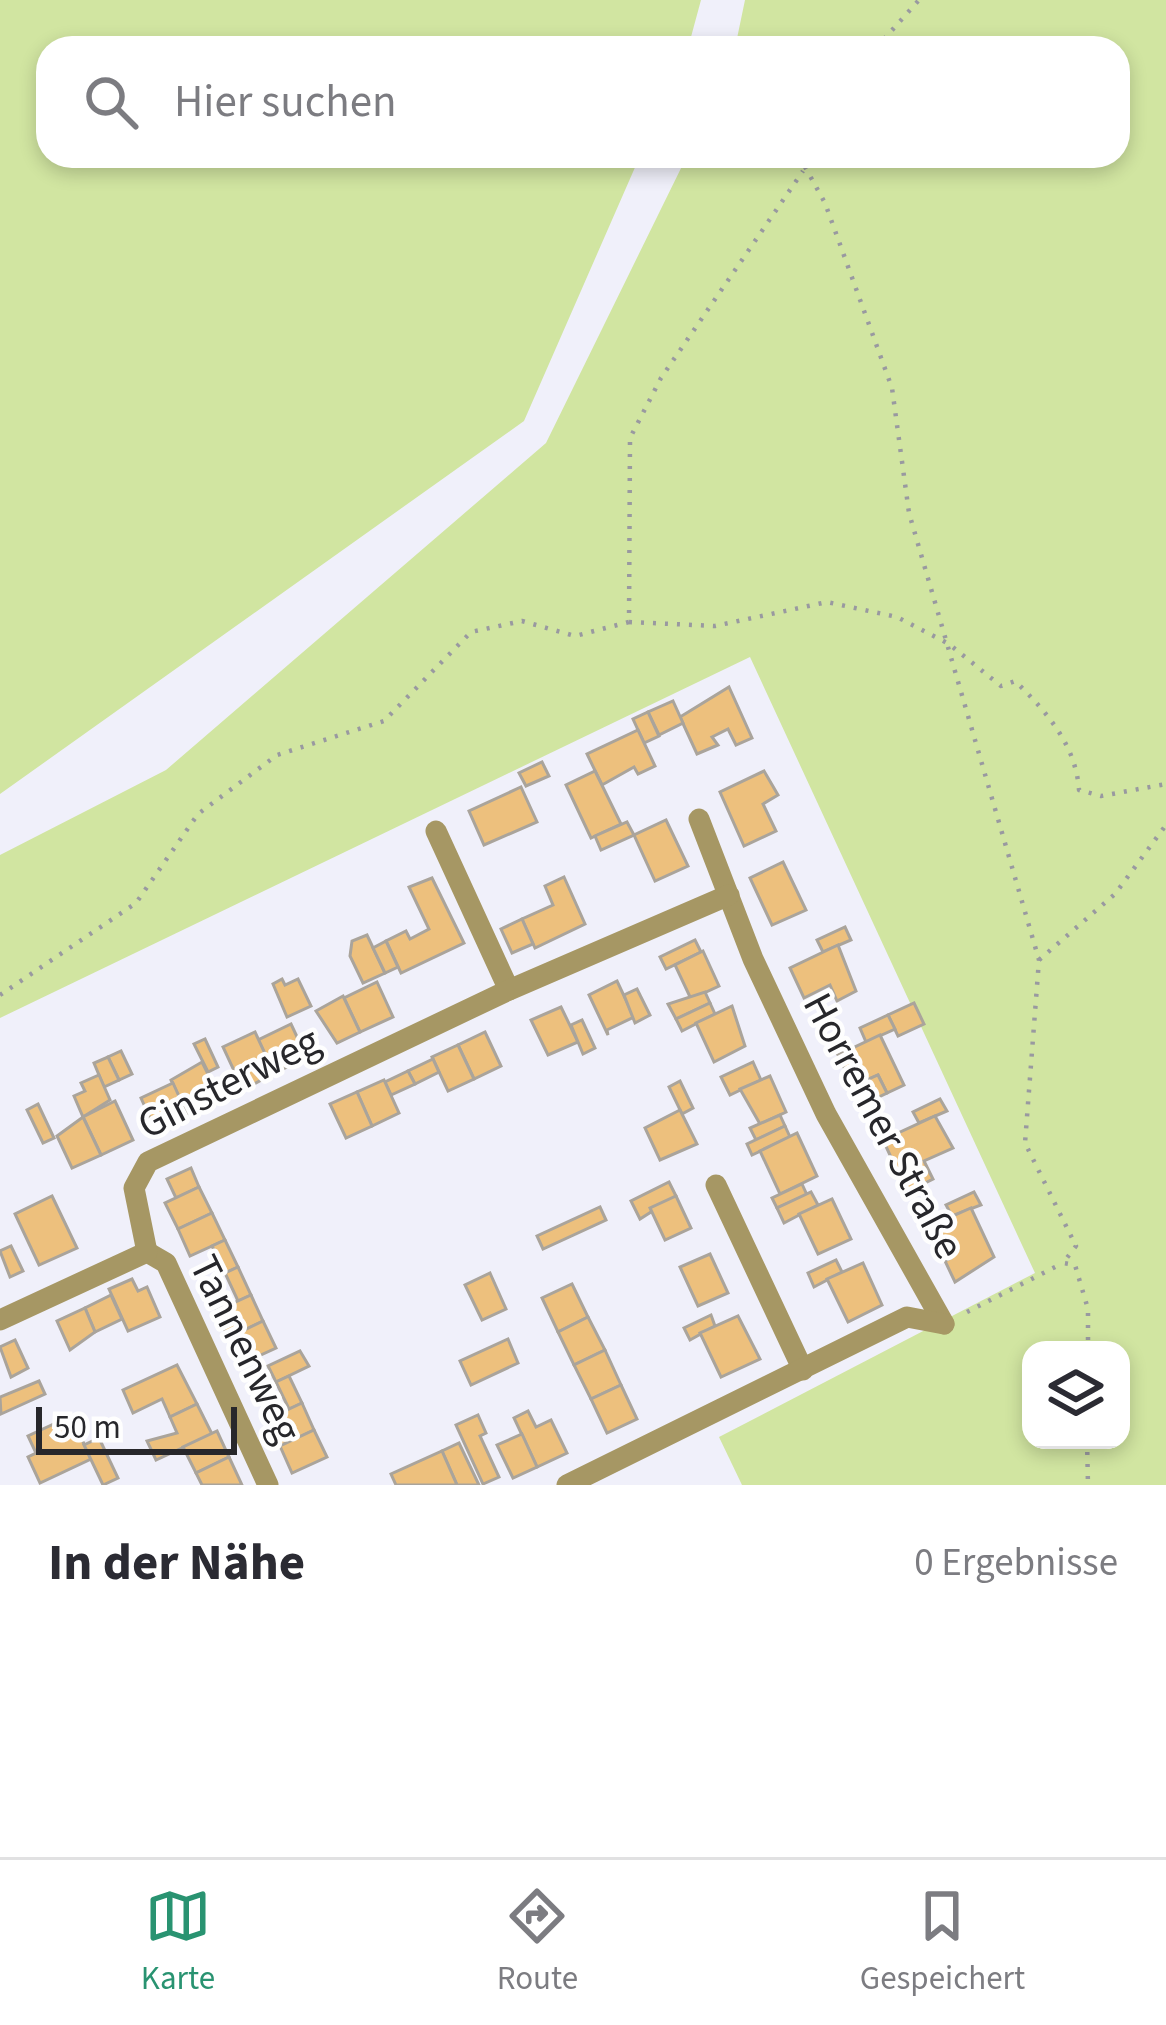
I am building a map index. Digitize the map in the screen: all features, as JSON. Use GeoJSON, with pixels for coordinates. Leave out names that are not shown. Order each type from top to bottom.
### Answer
{"type":"FeatureCollection","features":[{"type":"Feature","properties":{"kind":"street","name":"Horremer Straße"},"geometry":{"type":"LineString","coordinates":[[699,819],[826,1114],[944,1324]]}},
{"type":"Feature","properties":{"kind":"street"},"geometry":{"type":"LineString","coordinates":[[436,831],[509,990]]}},
{"type":"Feature","properties":{"kind":"street","name":"Ginsterweg"},"geometry":{"type":"LineString","coordinates":[[147,1252],[134,1188],[148,1162],[509,990],[729,895]]}},
{"type":"Feature","properties":{"kind":"street"},"geometry":{"type":"LineString","coordinates":[[716,1185],[803,1370]]}},
{"type":"Feature","properties":{"kind":"street"},"geometry":{"type":"LineString","coordinates":[[0,1320],[147,1252]]}},
{"type":"Feature","properties":{"kind":"street","name":"Tannenweg"},"geometry":{"type":"LineString","coordinates":[[147,1252],[166,1263],[268,1485]]}},
{"type":"Feature","properties":{"kind":"street","name":"Horremer Straße"},"geometry":{"type":"LineString","coordinates":[[567,1485],[907,1316],[944,1324]]}},
{"type":"Feature","properties":{"kind":"path"},"geometry":{"type":"LineString","coordinates":[[887,36],[919,0]]}},
{"type":"Feature","properties":{"kind":"path"},"geometry":{"type":"LineString","coordinates":[[802,168],[826,203],[892,388],[909,512],[1039,960],[1025,1143],[1076,1246],[1063,1263],[944,1324]]}},
{"type":"Feature","properties":{"kind":"path"},"geometry":{"type":"LineString","coordinates":[[629,622],[630,438],[661,378],[803,171]]}},
{"type":"Feature","properties":{"kind":"path"},"geometry":{"type":"LineString","coordinates":[[0,995],[136,903],[198,814],[277,755],[384,721],[471,632],[522,622],[575,636],[629,622],[715,626],[827,602],[897,617],[949,644],[1001,686],[1015,681],[1046,711],[1077,764],[1079,790],[1101,796],[1166,784]]}},
{"type":"Feature","properties":{"kind":"path"},"geometry":{"type":"LineString","coordinates":[[1039,960],[1115,894],[1166,825]]}},
{"type":"Feature","properties":{"kind":"path"},"geometry":{"type":"LineString","coordinates":[[1063,1263],[1075,1265],[1088,1309],[1088,1341]]}},
{"type":"Feature","properties":{"kind":"path"},"geometry":{"type":"LineString","coordinates":[[1087,1449],[1088,1485]]}},
{"type":"Feature","properties":{"kind":"green space"},"geometry":{"type":"Polygon","coordinates":[[[0,0],[701,0],[691,36],[36,36],[36,168],[635,168],[524,421],[0,794],[0,0]]]}},
{"type":"Feature","properties":{"kind":"green space"},"geometry":{"type":"Polygon","coordinates":[[[745,0],[1166,0],[1166,1485],[742,1485],[719,1437],[1035,1273],[750,657],[0,1018],[0,855],[166,770],[546,443],[681,168],[1130,168],[1130,36],[738,36],[745,0]]]}},
{"type":"Feature","properties":{"kind":"building"},"geometry":{"type":"Polygon","coordinates":[[[729,687],[752,738],[736,745],[728,729],[712,737],[718,745],[697,754],[680,717],[729,687]]]}},
{"type":"Feature","properties":{"kind":"building"},"geometry":{"type":"Polygon","coordinates":[[[673,701],[683,723],[659,735],[648,712],[673,701]]]}},
{"type":"Feature","properties":{"kind":"building"},"geometry":{"type":"Polygon","coordinates":[[[648,712],[659,736],[644,743],[633,719],[648,712]]]}},
{"type":"Feature","properties":{"kind":"building"},"geometry":{"type":"Polygon","coordinates":[[[638,730],[655,766],[638,774],[634,767],[602,785],[587,754],[638,730]]]}},
{"type":"Feature","properties":{"kind":"building"},"geometry":{"type":"Polygon","coordinates":[[[542,762],[549,776],[526,786],[519,773],[542,762]]]}},
{"type":"Feature","properties":{"kind":"building"},"geometry":{"type":"Polygon","coordinates":[[[595,771],[621,824],[591,838],[566,785],[595,771]]]}},
{"type":"Feature","properties":{"kind":"building"},"geometry":{"type":"Polygon","coordinates":[[[764,771],[778,795],[763,804],[776,831],[744,846],[720,792],[764,771]]]}},
{"type":"Feature","properties":{"kind":"building"},"geometry":{"type":"Polygon","coordinates":[[[521,787],[537,822],[484,845],[469,811],[521,787]]]}},
{"type":"Feature","properties":{"kind":"building"},"geometry":{"type":"Polygon","coordinates":[[[666,820],[688,866],[655,881],[634,835],[666,820]]]}},
{"type":"Feature","properties":{"kind":"building"},"geometry":{"type":"Polygon","coordinates":[[[627,822],[634,835],[601,850],[595,836],[627,822]]]}},
{"type":"Feature","properties":{"kind":"building"},"geometry":{"type":"Polygon","coordinates":[[[783,862],[806,910],[772,925],[750,878],[783,862]]]}},
{"type":"Feature","properties":{"kind":"building"},"geometry":{"type":"Polygon","coordinates":[[[564,877],[585,924],[535,948],[522,919],[553,905],[545,886],[564,877]]]}},
{"type":"Feature","properties":{"kind":"building"},"geometry":{"type":"Polygon","coordinates":[[[432,878],[464,943],[401,973],[386,941],[406,931],[410,939],[429,929],[409,887],[432,878]]]}},
{"type":"Feature","properties":{"kind":"building"},"geometry":{"type":"Polygon","coordinates":[[[522,919],[533,944],[512,953],[501,929],[522,919]]]}},
{"type":"Feature","properties":{"kind":"building"},"geometry":{"type":"Polygon","coordinates":[[[845,927],[851,940],[823,952],[817,940],[845,927]]]}},
{"type":"Feature","properties":{"kind":"building"},"geometry":{"type":"Polygon","coordinates":[[[367,935],[385,973],[363,983],[350,956],[352,941],[367,935]]]}},
{"type":"Feature","properties":{"kind":"building"},"geometry":{"type":"Polygon","coordinates":[[[695,940],[701,952],[666,969],[660,957],[695,940]]]}},
{"type":"Feature","properties":{"kind":"building"},"geometry":{"type":"Polygon","coordinates":[[[386,941],[398,967],[385,973],[373,948],[386,941]]]}},
{"type":"Feature","properties":{"kind":"building"},"geometry":{"type":"Polygon","coordinates":[[[838,945],[856,991],[837,1001],[830,985],[804,998],[790,968],[838,945]]]}},
{"type":"Feature","properties":{"kind":"building"},"geometry":{"type":"Polygon","coordinates":[[[703,951],[719,986],[691,999],[675,965],[703,951]]]}},
{"type":"Feature","properties":{"kind":"building"},"geometry":{"type":"Polygon","coordinates":[[[282,979],[285,985],[298,979],[311,1006],[287,1017],[273,984],[282,979]]]}},
{"type":"Feature","properties":{"kind":"building"},"geometry":{"type":"Polygon","coordinates":[[[617,981],[634,1017],[607,1030],[608,1035],[589,995],[617,981]]]}},
{"type":"Feature","properties":{"kind":"building"},"geometry":{"type":"Polygon","coordinates":[[[377,982],[393,1017],[360,1032],[344,998],[377,982]]]}},
{"type":"Feature","properties":{"kind":"building"},"geometry":{"type":"Polygon","coordinates":[[[637,989],[650,1015],[635,1023],[624,995],[637,989]]]}},
{"type":"Feature","properties":{"kind":"building"},"geometry":{"type":"Polygon","coordinates":[[[705,992],[710,1003],[676,1019],[668,1004],[705,992]]]}},
{"type":"Feature","properties":{"kind":"building"},"geometry":{"type":"Polygon","coordinates":[[[343,996],[360,1032],[337,1043],[316,1011],[343,996]]]}},
{"type":"Feature","properties":{"kind":"building"},"geometry":{"type":"Polygon","coordinates":[[[710,1003],[715,1014],[682,1031],[676,1019],[710,1003]]]}},
{"type":"Feature","properties":{"kind":"building"},"geometry":{"type":"Polygon","coordinates":[[[914,1003],[924,1024],[898,1036],[888,1015],[914,1003]]]}},
{"type":"Feature","properties":{"kind":"building"},"geometry":{"type":"Polygon","coordinates":[[[732,1006],[745,1046],[714,1062],[696,1023],[732,1006]]]}},
{"type":"Feature","properties":{"kind":"building"},"geometry":{"type":"Polygon","coordinates":[[[561,1007],[578,1042],[548,1055],[531,1020],[561,1007]]]}},
{"type":"Feature","properties":{"kind":"building"},"geometry":{"type":"Polygon","coordinates":[[[888,1015],[895,1029],[866,1042],[860,1028],[888,1015]]]}},
{"type":"Feature","properties":{"kind":"building"},"geometry":{"type":"Polygon","coordinates":[[[582,1020],[595,1048],[583,1054],[571,1025],[582,1020]]]}},
{"type":"Feature","properties":{"kind":"building"},"geometry":{"type":"Polygon","coordinates":[[[291,1024],[307,1058],[274,1073],[258,1040],[291,1024]]]}},
{"type":"Feature","properties":{"kind":"building"},"geometry":{"type":"Polygon","coordinates":[[[255,1032],[274,1073],[243,1090],[223,1047],[255,1032]]]}},
{"type":"Feature","properties":{"kind":"building"},"geometry":{"type":"Polygon","coordinates":[[[485,1032],[501,1066],[474,1079],[458,1045],[485,1032]]]}},
{"type":"Feature","properties":{"kind":"building"},"geometry":{"type":"Polygon","coordinates":[[[880,1035],[904,1085],[887,1093],[878,1075],[853,1086],[838,1055],[880,1035]]]}},
{"type":"Feature","properties":{"kind":"building"},"geometry":{"type":"Polygon","coordinates":[[[205,1039],[218,1067],[208,1072],[194,1044],[205,1039]]]}},
{"type":"Feature","properties":{"kind":"building"},"geometry":{"type":"Polygon","coordinates":[[[458,1045],[474,1079],[448,1091],[432,1057],[458,1045]]]}},
{"type":"Feature","properties":{"kind":"building"},"geometry":{"type":"Polygon","coordinates":[[[121,1051],[132,1074],[119,1080],[108,1057],[121,1051]]]}},
{"type":"Feature","properties":{"kind":"building"},"geometry":{"type":"Polygon","coordinates":[[[108,1057],[119,1080],[104,1087],[94,1063],[108,1057]]]}},
{"type":"Feature","properties":{"kind":"building"},"geometry":{"type":"Polygon","coordinates":[[[433,1059],[439,1072],[415,1084],[408,1071],[433,1059]]]}},
{"type":"Feature","properties":{"kind":"building"},"geometry":{"type":"Polygon","coordinates":[[[202,1062],[220,1098],[187,1114],[171,1080],[202,1062]]]}},
{"type":"Feature","properties":{"kind":"building"},"geometry":{"type":"Polygon","coordinates":[[[753,1062],[761,1080],[730,1095],[721,1077],[753,1062]]]}},
{"type":"Feature","properties":{"kind":"building"},"geometry":{"type":"Polygon","coordinates":[[[408,1071],[415,1084],[391,1095],[385,1082],[408,1071]]]}},
{"type":"Feature","properties":{"kind":"building"},"geometry":{"type":"Polygon","coordinates":[[[99,1075],[110,1100],[83,1117],[74,1096],[85,1091],[81,1083],[99,1075]]]}},
{"type":"Feature","properties":{"kind":"building"},"geometry":{"type":"Polygon","coordinates":[[[878,1075],[887,1093],[862,1105],[853,1086],[878,1075]]]}},
{"type":"Feature","properties":{"kind":"building"},"geometry":{"type":"Polygon","coordinates":[[[770,1076],[786,1112],[760,1124],[740,1089],[770,1076]]]}},
{"type":"Feature","properties":{"kind":"building"},"geometry":{"type":"Polygon","coordinates":[[[384,1080],[399,1113],[372,1126],[357,1092],[384,1080]]]}},
{"type":"Feature","properties":{"kind":"building"},"geometry":{"type":"Polygon","coordinates":[[[680,1081],[693,1108],[682,1114],[669,1087],[680,1081]]]}},
{"type":"Feature","properties":{"kind":"building"},"geometry":{"type":"Polygon","coordinates":[[[173,1083],[187,1114],[155,1129],[141,1098],[173,1083]]]}},
{"type":"Feature","properties":{"kind":"building"},"geometry":{"type":"Polygon","coordinates":[[[357,1092],[372,1126],[346,1138],[330,1104],[357,1092]]]}},
{"type":"Feature","properties":{"kind":"building"},"geometry":{"type":"Polygon","coordinates":[[[940,1099],[947,1111],[919,1123],[913,1112],[940,1099]]]}},
{"type":"Feature","properties":{"kind":"building"},"geometry":{"type":"Polygon","coordinates":[[[115,1101],[133,1140],[101,1155],[83,1117],[115,1101]]]}},
{"type":"Feature","properties":{"kind":"building"},"geometry":{"type":"Polygon","coordinates":[[[38,1104],[54,1138],[43,1143],[27,1110],[38,1104]]]}},
{"type":"Feature","properties":{"kind":"building"},"geometry":{"type":"Polygon","coordinates":[[[680,1110],[697,1144],[660,1160],[645,1128],[680,1110]]]}},
{"type":"Feature","properties":{"kind":"building"},"geometry":{"type":"Polygon","coordinates":[[[780,1115],[785,1126],[756,1140],[750,1128],[780,1115]]]}},
{"type":"Feature","properties":{"kind":"building"},"geometry":{"type":"Polygon","coordinates":[[[935,1116],[953,1148],[924,1161],[933,1179],[907,1192],[883,1140],[935,1116]]]}},
{"type":"Feature","properties":{"kind":"building"},"geometry":{"type":"Polygon","coordinates":[[[83,1117],[101,1155],[72,1168],[57,1136],[83,1117]]]}},
{"type":"Feature","properties":{"kind":"building"},"geometry":{"type":"Polygon","coordinates":[[[785,1126],[790,1137],[752,1155],[747,1144],[785,1126]]]}},
{"type":"Feature","properties":{"kind":"building"},"geometry":{"type":"Polygon","coordinates":[[[797,1133],[817,1176],[780,1194],[760,1151],[797,1133]]]}},
{"type":"Feature","properties":{"kind":"building"},"geometry":{"type":"Polygon","coordinates":[[[191,1168],[199,1187],[176,1198],[167,1179],[191,1168]]]}},
{"type":"Feature","properties":{"kind":"building"},"geometry":{"type":"Polygon","coordinates":[[[669,1182],[676,1196],[640,1219],[631,1201],[669,1182]]]}},
{"type":"Feature","properties":{"kind":"building"},"geometry":{"type":"Polygon","coordinates":[[[802,1184],[807,1195],[777,1208],[772,1198],[802,1184]]]}},
{"type":"Feature","properties":{"kind":"building"},"geometry":{"type":"Polygon","coordinates":[[[199,1187],[212,1213],[178,1229],[165,1203],[199,1187]]]}},
{"type":"Feature","properties":{"kind":"building"},"geometry":{"type":"Polygon","coordinates":[[[811,1192],[818,1205],[784,1223],[777,1208],[811,1192]]]}},
{"type":"Feature","properties":{"kind":"building"},"geometry":{"type":"Polygon","coordinates":[[[974,1192],[981,1205],[952,1216],[946,1205],[974,1192]]]}},
{"type":"Feature","properties":{"kind":"building"},"geometry":{"type":"Polygon","coordinates":[[[52,1196],[77,1248],[39,1265],[15,1214],[52,1196]]]}},
{"type":"Feature","properties":{"kind":"building"},"geometry":{"type":"Polygon","coordinates":[[[676,1196],[691,1228],[665,1240],[650,1208],[676,1196]]]}},
{"type":"Feature","properties":{"kind":"building"},"geometry":{"type":"Polygon","coordinates":[[[832,1199],[851,1239],[818,1254],[799,1214],[832,1199]]]}},
{"type":"Feature","properties":{"kind":"building"},"geometry":{"type":"Polygon","coordinates":[[[600,1207],[606,1220],[543,1249],[537,1236],[600,1207]]]}},
{"type":"Feature","properties":{"kind":"building"},"geometry":{"type":"Polygon","coordinates":[[[971,1208],[994,1257],[955,1282],[945,1261],[951,1258],[935,1224],[971,1208]]]}},
{"type":"Feature","properties":{"kind":"building"},"geometry":{"type":"Polygon","coordinates":[[[212,1213],[225,1240],[190,1256],[178,1229],[212,1213]]]}},
{"type":"Feature","properties":{"kind":"building"},"geometry":{"type":"Polygon","coordinates":[[[225,1240],[238,1267],[225,1273],[212,1246],[225,1240]]]}},
{"type":"Feature","properties":{"kind":"building"},"geometry":{"type":"Polygon","coordinates":[[[11,1246],[23,1271],[10,1277],[0,1251],[11,1246]]]}},
{"type":"Feature","properties":{"kind":"building"},"geometry":{"type":"Polygon","coordinates":[[[710,1254],[728,1293],[698,1306],[680,1267],[710,1254]]]}},
{"type":"Feature","properties":{"kind":"building"},"geometry":{"type":"Polygon","coordinates":[[[836,1260],[842,1272],[814,1287],[808,1273],[836,1260]]]}},
{"type":"Feature","properties":{"kind":"building"},"geometry":{"type":"Polygon","coordinates":[[[863,1263],[882,1305],[848,1322],[827,1279],[863,1263]]]}},
{"type":"Feature","properties":{"kind":"building"},"geometry":{"type":"Polygon","coordinates":[[[238,1267],[251,1295],[238,1301],[225,1273],[238,1267]]]}},
{"type":"Feature","properties":{"kind":"building"},"geometry":{"type":"Polygon","coordinates":[[[490,1273],[506,1309],[482,1320],[465,1285],[490,1273]]]}},
{"type":"Feature","properties":{"kind":"building"},"geometry":{"type":"Polygon","coordinates":[[[132,1279],[138,1291],[147,1287],[160,1317],[128,1331],[109,1289],[132,1279]]]}},
{"type":"Feature","properties":{"kind":"building"},"geometry":{"type":"Polygon","coordinates":[[[572,1284],[588,1317],[558,1332],[542,1298],[572,1284]]]}},
{"type":"Feature","properties":{"kind":"building"},"geometry":{"type":"Polygon","coordinates":[[[111,1295],[122,1319],[95,1332],[85,1308],[111,1295]]]}},
{"type":"Feature","properties":{"kind":"building"},"geometry":{"type":"Polygon","coordinates":[[[251,1295],[263,1321],[228,1338],[216,1311],[251,1295]]]}},
{"type":"Feature","properties":{"kind":"building"},"geometry":{"type":"Polygon","coordinates":[[[85,1308],[95,1332],[70,1350],[57,1321],[85,1308]]]}},
{"type":"Feature","properties":{"kind":"building"},"geometry":{"type":"Polygon","coordinates":[[[711,1315],[715,1326],[690,1340],[684,1328],[711,1315]]]}},
{"type":"Feature","properties":{"kind":"building"},"geometry":{"type":"Polygon","coordinates":[[[738,1316],[760,1359],[721,1377],[700,1333],[738,1316]]]}},
{"type":"Feature","properties":{"kind":"building"},"geometry":{"type":"Polygon","coordinates":[[[588,1317],[605,1350],[574,1365],[558,1332],[588,1317]]]}},
{"type":"Feature","properties":{"kind":"building"},"geometry":{"type":"Polygon","coordinates":[[[263,1321],[276,1348],[241,1364],[228,1338],[263,1321]]]}},
{"type":"Feature","properties":{"kind":"building"},"geometry":{"type":"Polygon","coordinates":[[[508,1339],[518,1363],[471,1385],[460,1361],[508,1339]]]}},
{"type":"Feature","properties":{"kind":"building"},"geometry":{"type":"Polygon","coordinates":[[[15,1340],[28,1368],[11,1377],[0,1347],[15,1340]]]}},
{"type":"Feature","properties":{"kind":"building"},"geometry":{"type":"Polygon","coordinates":[[[605,1350],[621,1385],[591,1399],[574,1365],[605,1350]]]}},
{"type":"Feature","properties":{"kind":"building"},"geometry":{"type":"Polygon","coordinates":[[[300,1351],[309,1366],[276,1382],[268,1366],[300,1351]]]}},
{"type":"Feature","properties":{"kind":"building"},"geometry":{"type":"Polygon","coordinates":[[[177,1365],[197,1404],[170,1417],[162,1399],[133,1413],[123,1390],[177,1365]]]}},
{"type":"Feature","properties":{"kind":"building"},"geometry":{"type":"Polygon","coordinates":[[[289,1376],[302,1403],[289,1409],[276,1382],[289,1376]]]}},
{"type":"Feature","properties":{"kind":"building"},"geometry":{"type":"Polygon","coordinates":[[[39,1381],[45,1394],[1,1414],[0,1397],[39,1381]]]}},
{"type":"Feature","properties":{"kind":"building"},"geometry":{"type":"Polygon","coordinates":[[[621,1385],[637,1419],[607,1433],[591,1399],[621,1385]]]}},
{"type":"Feature","properties":{"kind":"building"},"geometry":{"type":"Polygon","coordinates":[[[302,1403],[314,1430],[280,1446],[268,1419],[302,1403]]]}},
{"type":"Feature","properties":{"kind":"building"},"geometry":{"type":"Polygon","coordinates":[[[197,1404],[212,1434],[156,1460],[147,1441],[177,1433],[170,1417],[197,1404]]]}},
{"type":"Feature","properties":{"kind":"building"},"geometry":{"type":"Polygon","coordinates":[[[528,1411],[536,1427],[551,1420],[567,1453],[537,1467],[514,1418],[528,1411]]]}},
{"type":"Feature","properties":{"kind":"building"},"geometry":{"type":"Polygon","coordinates":[[[478,1415],[486,1433],[480,1436],[499,1477],[483,1484],[456,1425],[478,1415]]]}},
{"type":"Feature","properties":{"kind":"building"},"geometry":{"type":"Polygon","coordinates":[[[71,1416],[91,1459],[40,1483],[28,1457],[36,1453],[28,1436],[71,1416]]]}},
{"type":"Feature","properties":{"kind":"building"},"geometry":{"type":"Polygon","coordinates":[[[314,1430],[327,1457],[292,1473],[280,1446],[314,1430]]]}},
{"type":"Feature","properties":{"kind":"building"},"geometry":{"type":"Polygon","coordinates":[[[217,1431],[229,1457],[196,1473],[183,1447],[217,1431]]]}},
{"type":"Feature","properties":{"kind":"building"},"geometry":{"type":"Polygon","coordinates":[[[522,1434],[537,1467],[513,1478],[497,1445],[522,1434]]]}},
{"type":"Feature","properties":{"kind":"building"},"geometry":{"type":"Polygon","coordinates":[[[99,1438],[118,1478],[103,1485],[84,1445],[99,1438]]]}},
{"type":"Feature","properties":{"kind":"building"},"geometry":{"type":"Polygon","coordinates":[[[459,1443],[479,1485],[457,1485],[442,1451],[459,1443]]]}},
{"type":"Feature","properties":{"kind":"building"},"geometry":{"type":"Polygon","coordinates":[[[442,1451],[457,1485],[396,1485],[391,1474],[442,1451]]]}},
{"type":"Feature","properties":{"kind":"building"},"geometry":{"type":"Polygon","coordinates":[[[229,1457],[242,1485],[202,1485],[196,1473],[229,1457]]]}}]}
